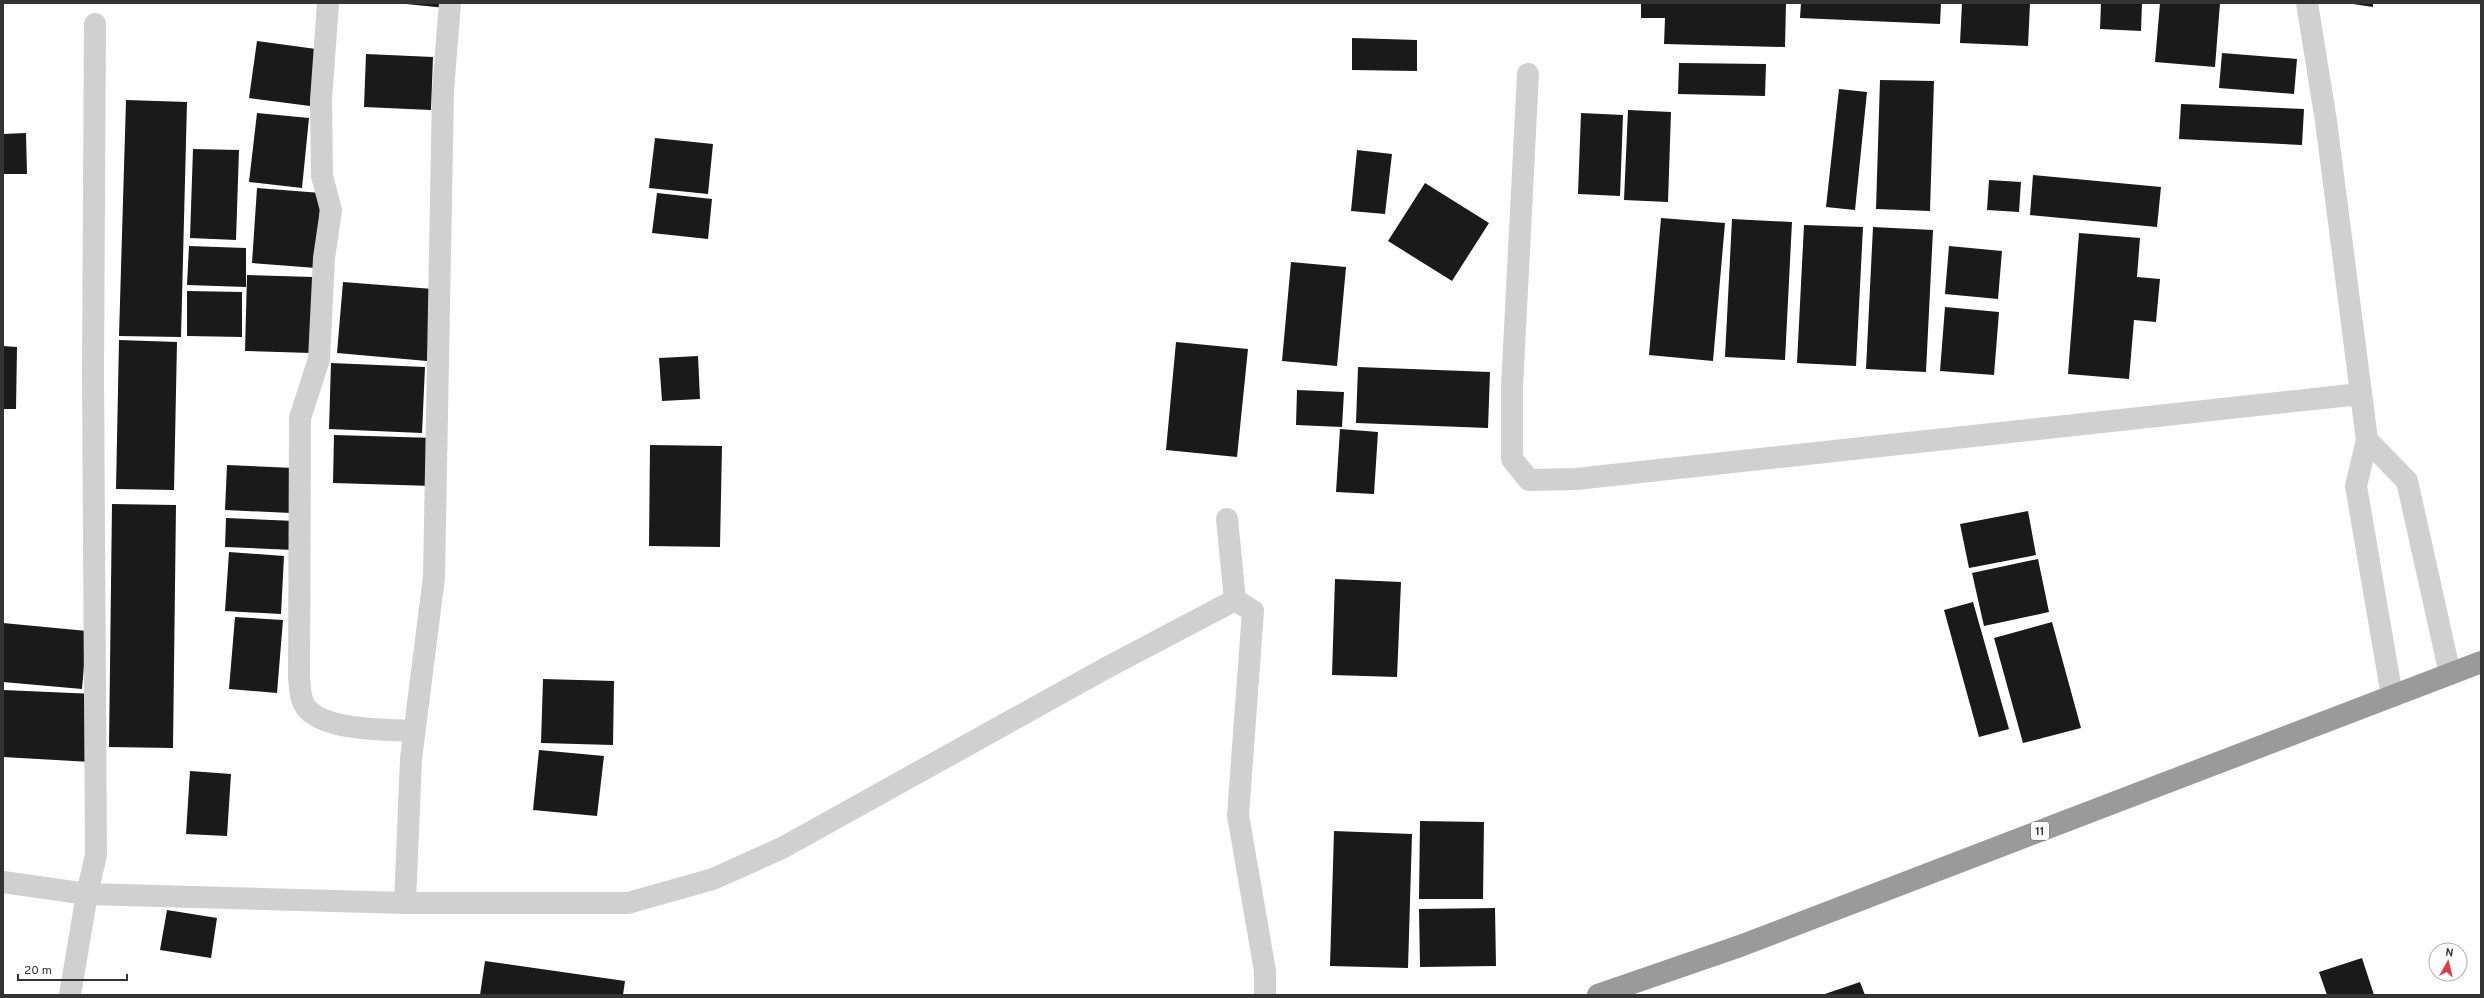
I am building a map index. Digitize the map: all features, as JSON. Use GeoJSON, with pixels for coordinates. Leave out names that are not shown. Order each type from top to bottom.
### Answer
{"type":"FeatureCollection","features":[{"type":"Feature","properties":{"kind":"highway","name":"11"},"geometry":{"type":"LineString","coordinates":[[1598,995],[1740,946],[2481,662]]}},
{"type":"Feature","properties":{"kind":"street"},"geometry":{"type":"LineString","coordinates":[[328,3],[321,107],[322,176],[331,210],[324,258],[319,359],[300,418],[299,678],[303,703],[313,714],[340,726],[414,732]]}},
{"type":"Feature","properties":{"kind":"street"},"geometry":{"type":"LineString","coordinates":[[405,903],[414,732],[434,577],[443,91],[450,3]]}},
{"type":"Feature","properties":{"kind":"street"},"geometry":{"type":"LineString","coordinates":[[2307,3],[2326,121],[2367,440],[2356,486],[2392,696]]}},
{"type":"Feature","properties":{"kind":"street"},"geometry":{"type":"LineString","coordinates":[[70,995],[87,894],[96,855],[93,373],[96,24]]}},
{"type":"Feature","properties":{"kind":"street"},"geometry":{"type":"LineString","coordinates":[[1528,74],[1512,387],[1512,459],[1529,480],[1576,479],[2360,394]]}},
{"type":"Feature","properties":{"kind":"street"},"geometry":{"type":"LineString","coordinates":[[2367,440],[2407,481],[2450,674]]}},
{"type":"Feature","properties":{"kind":"street"},"geometry":{"type":"LineString","coordinates":[[1227,519],[1235,600]]}},
{"type":"Feature","properties":{"kind":"street"},"geometry":{"type":"LineString","coordinates":[[3,882],[87,894],[405,903],[628,903],[713,879],[782,848],[1106,668],[1235,600]]}},
{"type":"Feature","properties":{"kind":"street"},"geometry":{"type":"LineString","coordinates":[[1235,600],[1254,611],[1238,815],[1264,971],[1266,995]]}},
{"type":"Feature","properties":{"kind":"building"},"geometry":{"type":"Polygon","coordinates":[[[396,3],[446,3],[446,8],[396,3]]]}},
{"type":"Feature","properties":{"kind":"building"},"geometry":{"type":"Polygon","coordinates":[[[1641,3],[1786,3],[1785,47],[1664,44],[1665,18],[1641,18],[1641,3]]]}},
{"type":"Feature","properties":{"kind":"building"},"geometry":{"type":"Polygon","coordinates":[[[1801,3],[1941,3],[1940,24],[1800,18],[1801,3]]]}},
{"type":"Feature","properties":{"kind":"building"},"geometry":{"type":"Polygon","coordinates":[[[1962,3],[2030,3],[2028,46],[1960,43],[1962,3]]]}},
{"type":"Feature","properties":{"kind":"building"},"geometry":{"type":"Polygon","coordinates":[[[2101,3],[2142,3],[2141,31],[2100,29],[2101,3]]]}},
{"type":"Feature","properties":{"kind":"building"},"geometry":{"type":"Polygon","coordinates":[[[2160,3],[2220,3],[2215,67],[2155,62],[2160,3]]]}},
{"type":"Feature","properties":{"kind":"building"},"geometry":{"type":"Polygon","coordinates":[[[2346,3],[2373,3],[2373,7],[2346,3]]]}},
{"type":"Feature","properties":{"kind":"building"},"geometry":{"type":"Polygon","coordinates":[[[1352,38],[1417,40],[1417,71],[1352,70],[1352,38]]]}},
{"type":"Feature","properties":{"kind":"building"},"geometry":{"type":"Polygon","coordinates":[[[257,41],[316,49],[310,106],[249,98],[257,41]]]}},
{"type":"Feature","properties":{"kind":"building"},"geometry":{"type":"Polygon","coordinates":[[[2222,53],[2297,59],[2294,94],[2219,88],[2222,53]]]}},
{"type":"Feature","properties":{"kind":"building"},"geometry":{"type":"Polygon","coordinates":[[[366,54],[433,57],[431,110],[364,107],[366,54]]]}},
{"type":"Feature","properties":{"kind":"building"},"geometry":{"type":"Polygon","coordinates":[[[1679,63],[1766,64],[1765,96],[1678,94],[1679,63]]]}},
{"type":"Feature","properties":{"kind":"building"},"geometry":{"type":"Polygon","coordinates":[[[1880,80],[1934,81],[1930,211],[1876,209],[1880,80]]]}},
{"type":"Feature","properties":{"kind":"building"},"geometry":{"type":"Polygon","coordinates":[[[1839,89],[1867,92],[1855,210],[1826,207],[1839,89]]]}},
{"type":"Feature","properties":{"kind":"building"},"geometry":{"type":"Polygon","coordinates":[[[126,100],[187,102],[181,337],[119,336],[126,100]]]}},
{"type":"Feature","properties":{"kind":"building"},"geometry":{"type":"Polygon","coordinates":[[[2181,104],[2304,109],[2302,145],[2179,139],[2181,104]]]}},
{"type":"Feature","properties":{"kind":"building"},"geometry":{"type":"Polygon","coordinates":[[[1628,110],[1671,112],[1668,202],[1624,200],[1628,110]]]}},
{"type":"Feature","properties":{"kind":"building"},"geometry":{"type":"Polygon","coordinates":[[[257,113],[309,118],[302,188],[249,182],[257,113]]]}},
{"type":"Feature","properties":{"kind":"building"},"geometry":{"type":"Polygon","coordinates":[[[1581,113],[1623,115],[1620,196],[1578,194],[1581,113]]]}},
{"type":"Feature","properties":{"kind":"building"},"geometry":{"type":"Polygon","coordinates":[[[26,133],[27,174],[3,174],[3,134],[26,133]]]}},
{"type":"Feature","properties":{"kind":"building"},"geometry":{"type":"Polygon","coordinates":[[[655,138],[713,144],[708,194],[649,188],[655,138]]]}},
{"type":"Feature","properties":{"kind":"building"},"geometry":{"type":"Polygon","coordinates":[[[193,149],[239,150],[236,240],[190,238],[193,149]]]}},
{"type":"Feature","properties":{"kind":"building"},"geometry":{"type":"Polygon","coordinates":[[[1357,150],[1392,154],[1385,214],[1351,211],[1357,150]]]}},
{"type":"Feature","properties":{"kind":"building"},"geometry":{"type":"Polygon","coordinates":[[[2033,175],[2161,187],[2157,227],[2030,215],[2033,175]]]}},
{"type":"Feature","properties":{"kind":"building"},"geometry":{"type":"Polygon","coordinates":[[[1989,180],[2021,182],[2019,212],[1987,210],[1989,180]]]}},
{"type":"Feature","properties":{"kind":"building"},"geometry":{"type":"Polygon","coordinates":[[[1425,183],[1489,223],[1452,281],[1388,241],[1425,183]]]}},
{"type":"Feature","properties":{"kind":"building"},"geometry":{"type":"Polygon","coordinates":[[[257,188],[321,193],[316,268],[252,263],[257,188]]]}},
{"type":"Feature","properties":{"kind":"building"},"geometry":{"type":"Polygon","coordinates":[[[657,193],[712,199],[708,239],[652,233],[657,193]]]}},
{"type":"Feature","properties":{"kind":"building"},"geometry":{"type":"Polygon","coordinates":[[[1661,218],[1725,223],[1713,361],[1649,355],[1661,218]]]}},
{"type":"Feature","properties":{"kind":"building"},"geometry":{"type":"Polygon","coordinates":[[[1732,219],[1792,222],[1785,360],[1725,357],[1732,219]]]}},
{"type":"Feature","properties":{"kind":"building"},"geometry":{"type":"Polygon","coordinates":[[[1804,225],[1863,227],[1856,366],[1797,363],[1804,225]]]}},
{"type":"Feature","properties":{"kind":"building"},"geometry":{"type":"Polygon","coordinates":[[[1873,227],[1933,230],[1926,372],[1866,369],[1873,227]]]}},
{"type":"Feature","properties":{"kind":"building"},"geometry":{"type":"Polygon","coordinates":[[[2079,233],[2140,238],[2137,277],[2160,279],[2156,322],[2134,320],[2129,379],[2068,374],[2079,233]]]}},
{"type":"Feature","properties":{"kind":"building"},"geometry":{"type":"Polygon","coordinates":[[[189,246],[246,248],[246,287],[187,285],[189,246]]]}},
{"type":"Feature","properties":{"kind":"building"},"geometry":{"type":"Polygon","coordinates":[[[1949,246],[2002,251],[1998,299],[1945,294],[1949,246]]]}},
{"type":"Feature","properties":{"kind":"building"},"geometry":{"type":"Polygon","coordinates":[[[1291,262],[1346,267],[1337,366],[1282,361],[1291,262]]]}},
{"type":"Feature","properties":{"kind":"building"},"geometry":{"type":"Polygon","coordinates":[[[247,275],[313,277],[311,353],[245,351],[247,275]]]}},
{"type":"Feature","properties":{"kind":"building"},"geometry":{"type":"Polygon","coordinates":[[[343,282],[433,289],[427,361],[337,353],[343,282]]]}},
{"type":"Feature","properties":{"kind":"building"},"geometry":{"type":"Polygon","coordinates":[[[187,291],[242,292],[242,337],[187,336],[187,291]]]}},
{"type":"Feature","properties":{"kind":"building"},"geometry":{"type":"Polygon","coordinates":[[[1945,307],[1999,312],[1994,375],[1940,371],[1945,307]]]}},
{"type":"Feature","properties":{"kind":"building"},"geometry":{"type":"Polygon","coordinates":[[[119,340],[177,342],[174,490],[116,489],[119,340]]]}},
{"type":"Feature","properties":{"kind":"building"},"geometry":{"type":"Polygon","coordinates":[[[1176,342],[1248,349],[1237,457],[1166,450],[1176,342]]]}},
{"type":"Feature","properties":{"kind":"building"},"geometry":{"type":"Polygon","coordinates":[[[3,346],[17,347],[16,409],[3,409],[3,346]]]}},
{"type":"Feature","properties":{"kind":"building"},"geometry":{"type":"Polygon","coordinates":[[[698,356],[700,399],[662,401],[659,358],[698,356]]]}},
{"type":"Feature","properties":{"kind":"building"},"geometry":{"type":"Polygon","coordinates":[[[331,363],[425,367],[422,433],[329,429],[331,363]]]}},
{"type":"Feature","properties":{"kind":"building"},"geometry":{"type":"Polygon","coordinates":[[[1358,367],[1490,372],[1488,428],[1356,423],[1358,367]]]}},
{"type":"Feature","properties":{"kind":"building"},"geometry":{"type":"Polygon","coordinates":[[[1297,390],[1344,392],[1342,427],[1296,425],[1297,390]]]}},
{"type":"Feature","properties":{"kind":"building"},"geometry":{"type":"Polygon","coordinates":[[[1340,429],[1378,432],[1374,494],[1336,492],[1340,429]]]}},
{"type":"Feature","properties":{"kind":"building"},"geometry":{"type":"Polygon","coordinates":[[[334,435],[435,438],[433,486],[333,483],[334,435]]]}},
{"type":"Feature","properties":{"kind":"building"},"geometry":{"type":"Polygon","coordinates":[[[650,445],[722,446],[720,547],[649,546],[650,445]]]}},
{"type":"Feature","properties":{"kind":"building"},"geometry":{"type":"Polygon","coordinates":[[[227,465],[294,468],[291,513],[225,510],[227,465]]]}},
{"type":"Feature","properties":{"kind":"building"},"geometry":{"type":"Polygon","coordinates":[[[112,504],[176,505],[173,748],[109,747],[112,504]]]}},
{"type":"Feature","properties":{"kind":"building"},"geometry":{"type":"Polygon","coordinates":[[[2028,511],[2036,555],[1969,568],[1960,524],[2028,511]]]}},
{"type":"Feature","properties":{"kind":"building"},"geometry":{"type":"Polygon","coordinates":[[[226,518],[295,521],[294,550],[225,547],[226,518]]]}},
{"type":"Feature","properties":{"kind":"building"},"geometry":{"type":"Polygon","coordinates":[[[229,552],[284,556],[281,614],[225,611],[229,552]]]}},
{"type":"Feature","properties":{"kind":"building"},"geometry":{"type":"Polygon","coordinates":[[[2038,559],[2049,612],[1984,626],[1972,573],[2038,559]]]}},
{"type":"Feature","properties":{"kind":"building"},"geometry":{"type":"Polygon","coordinates":[[[1335,579],[1401,582],[1397,677],[1332,675],[1335,579]]]}},
{"type":"Feature","properties":{"kind":"building"},"geometry":{"type":"Polygon","coordinates":[[[1973,602],[2009,729],[1979,737],[1944,610],[1973,602]]]}},
{"type":"Feature","properties":{"kind":"building"},"geometry":{"type":"Polygon","coordinates":[[[235,617],[283,620],[277,693],[229,689],[235,617]]]}},
{"type":"Feature","properties":{"kind":"building"},"geometry":{"type":"Polygon","coordinates":[[[2052,622],[2081,728],[2023,743],[1994,638],[2052,622]]]}},
{"type":"Feature","properties":{"kind":"building"},"geometry":{"type":"Polygon","coordinates":[[[3,623],[87,631],[82,689],[3,682],[3,623]]]}},
{"type":"Feature","properties":{"kind":"building"},"geometry":{"type":"Polygon","coordinates":[[[543,679],[614,681],[613,745],[541,743],[543,679]]]}},
{"type":"Feature","properties":{"kind":"building"},"geometry":{"type":"Polygon","coordinates":[[[3,690],[95,694],[91,762],[3,757],[3,690]]]}},
{"type":"Feature","properties":{"kind":"building"},"geometry":{"type":"Polygon","coordinates":[[[539,750],[604,756],[597,816],[533,810],[539,750]]]}},
{"type":"Feature","properties":{"kind":"building"},"geometry":{"type":"Polygon","coordinates":[[[190,771],[231,774],[227,836],[186,834],[190,771]]]}},
{"type":"Feature","properties":{"kind":"building"},"geometry":{"type":"Polygon","coordinates":[[[1420,821],[1484,822],[1483,899],[1419,899],[1420,821]]]}},
{"type":"Feature","properties":{"kind":"building"},"geometry":{"type":"Polygon","coordinates":[[[1334,831],[1412,834],[1408,968],[1330,966],[1334,831]]]}},
{"type":"Feature","properties":{"kind":"building"},"geometry":{"type":"Polygon","coordinates":[[[1495,908],[1496,966],[1420,967],[1419,909],[1495,908]]]}},
{"type":"Feature","properties":{"kind":"building"},"geometry":{"type":"Polygon","coordinates":[[[167,910],[217,918],[211,958],[160,950],[167,910]]]}},
{"type":"Feature","properties":{"kind":"building"},"geometry":{"type":"Polygon","coordinates":[[[2362,958],[2374,995],[2327,995],[2319,972],[2362,958]]]}},
{"type":"Feature","properties":{"kind":"building"},"geometry":{"type":"Polygon","coordinates":[[[485,961],[625,981],[623,995],[480,995],[485,961]]]}},
{"type":"Feature","properties":{"kind":"building"},"geometry":{"type":"Polygon","coordinates":[[[1860,982],[1865,995],[1822,995],[1860,982]]]}}]}
